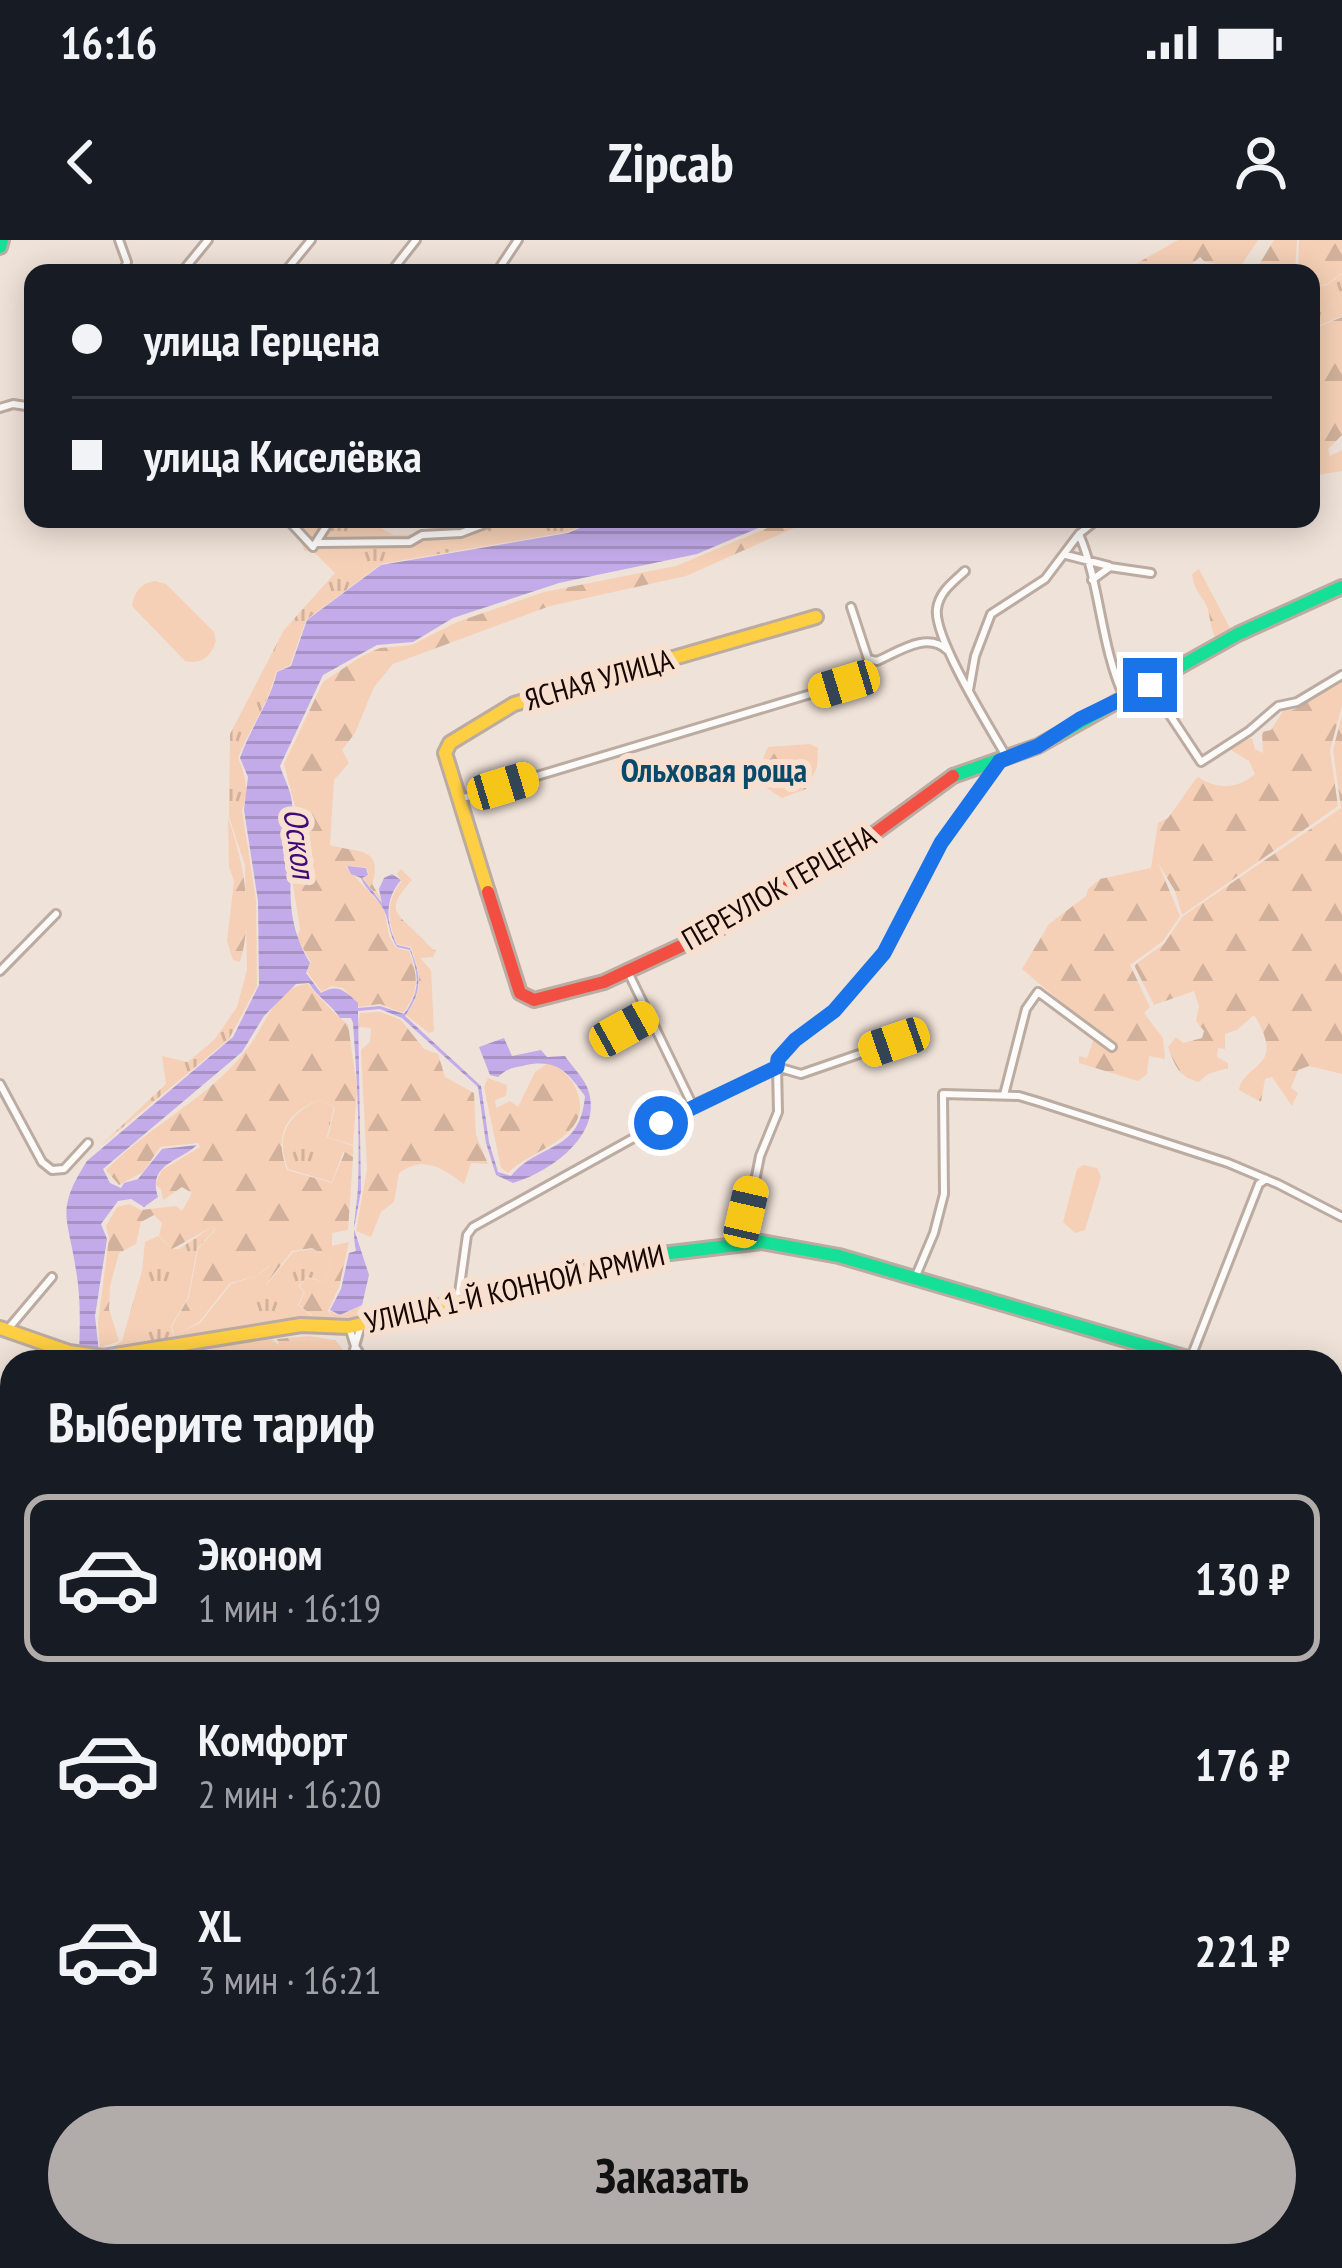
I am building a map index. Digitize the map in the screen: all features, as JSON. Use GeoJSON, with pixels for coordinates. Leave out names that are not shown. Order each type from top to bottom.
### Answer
{"type":"FeatureCollection","features":[{"type":"Feature","properties":{"kind":"street"},"geometry":{"type":"LineString","coordinates":[[188,264],[208,240]]}},
{"type":"Feature","properties":{"kind":"street"},"geometry":{"type":"LineString","coordinates":[[291,264],[311,240]]}},
{"type":"Feature","properties":{"kind":"street"},"geometry":{"type":"LineString","coordinates":[[397,240],[409,249]]}},
{"type":"Feature","properties":{"kind":"street"},"geometry":{"type":"LineString","coordinates":[[397,264],[416,240]]}},
{"type":"Feature","properties":{"kind":"street"},"geometry":{"type":"LineString","coordinates":[[297,528],[315,545],[410,542],[422,535],[472,528]]}},
{"type":"Feature","properties":{"kind":"street"},"geometry":{"type":"LineString","coordinates":[[315,545],[325,528]]}},
{"type":"Feature","properties":{"kind":"street"},"geometry":{"type":"LineString","coordinates":[[969,691],[975,656],[992,614],[1045,579],[1087,528]]}},
{"type":"Feature","properties":{"kind":"street"},"geometry":{"type":"LineString","coordinates":[[1079,535],[1124,697]]}},
{"type":"Feature","properties":{"kind":"street"},"geometry":{"type":"LineString","coordinates":[[1066,555],[1090,564],[1151,573]]}},
{"type":"Feature","properties":{"kind":"street"},"geometry":{"type":"LineString","coordinates":[[1092,580],[1109,567]]}},
{"type":"Feature","properties":{"kind":"street"},"geometry":{"type":"LineString","coordinates":[[965,571],[940,598],[936,615],[1004,760]]}},
{"type":"Feature","properties":{"kind":"street"},"geometry":{"type":"LineString","coordinates":[[743,1243],[760,1156],[778,1112],[778,1059],[834,1011],[884,953],[941,843],[1004,760],[1038,746],[1238,634],[1342,587]]}},
{"type":"Feature","properties":{"kind":"street"},"geometry":{"type":"LineString","coordinates":[[851,607],[868,659],[877,661],[928,641],[939,642],[953,655]]}},
{"type":"Feature","properties":{"kind":"street","name":"ЯСНАЯ УЛИЦА"},"geometry":{"type":"LineString","coordinates":[[604,982],[534,1000],[520,993],[445,753],[450,743],[514,704],[816,617]]}},
{"type":"Feature","properties":{"kind":"street"},"geometry":{"type":"LineString","coordinates":[[1150,685],[1202,762],[1278,706],[1297,702],[1342,675]]}},
{"type":"Feature","properties":{"kind":"street"},"geometry":{"type":"LineString","coordinates":[[460,799],[844,684]]}},
{"type":"Feature","properties":{"kind":"street","name":"ПЕРЕУЛОК ГЕРЦЕНА"},"geometry":{"type":"LineString","coordinates":[[604,982],[722,926],[875,833],[944,778],[1004,760]]}},
{"type":"Feature","properties":{"kind":"street"},"geometry":{"type":"LineString","coordinates":[[0,971],[56,914]]}},
{"type":"Feature","properties":{"kind":"street"},"geometry":{"type":"LineString","coordinates":[[628,972],[692,1105]]}},
{"type":"Feature","properties":{"kind":"street"},"geometry":{"type":"LineString","coordinates":[[1004,1095],[1026,1009],[1038,992],[1112,1047]]}},
{"type":"Feature","properties":{"kind":"street"},"geometry":{"type":"LineString","coordinates":[[598,1043],[649,1015]]}},
{"type":"Feature","properties":{"kind":"street"},"geometry":{"type":"LineString","coordinates":[[458,1300],[466,1235],[473,1227],[692,1105],[777,1067],[800,1074],[894,1042]]}},
{"type":"Feature","properties":{"kind":"street"},"geometry":{"type":"LineString","coordinates":[[0,1084],[42,1162],[52,1170],[64,1169],[88,1143]]}},
{"type":"Feature","properties":{"kind":"street"},"geometry":{"type":"LineString","coordinates":[[915,1278],[944,1194],[943,1094],[1004,1095],[1039,1102],[1266,1179],[1342,1217]]}},
{"type":"Feature","properties":{"kind":"street"},"geometry":{"type":"LineString","coordinates":[[1200,1350],[1259,1184],[1266,1179]]}},
{"type":"Feature","properties":{"kind":"street","name":"УЛИЦА 1-Й КОННОЙ АРМИИ"},"geometry":{"type":"LineString","coordinates":[[145,1350],[301,1324],[355,1326],[641,1257],[743,1243],[784,1243],[1162,1350]]}},
{"type":"Feature","properties":{"kind":"street"},"geometry":{"type":"LineString","coordinates":[[3,1329],[52,1277]]}},
{"type":"Feature","properties":{"kind":"street"},"geometry":{"type":"LineString","coordinates":[[355,1326],[355,1350]]}},
{"type":"Feature","properties":{"kind":"street","name":"УЛИЦА 1-Й КОННОЙ АРМИИ"},"geometry":{"type":"LineString","coordinates":[[3,1329],[45,1350]]}},
{"type":"Feature","properties":{"kind":"street"},"geometry":{"type":"LineString","coordinates":[[356,1346],[358,1350]]}},
{"type":"Feature","properties":{"kind":"green space"},"geometry":{"type":"Polygon","coordinates":[[[1178,240],[1258,240],[1242,264],[1205,262],[1200,257],[1192,264],[1136,264],[1178,240]]]}},
{"type":"Feature","properties":{"kind":"green space"},"geometry":{"type":"Polygon","coordinates":[[[1274,240],[1297,240],[1296,264],[1259,264],[1274,240]]]}},
{"type":"Feature","properties":{"kind":"green space"},"geometry":{"type":"Polygon","coordinates":[[[1299,240],[1342,240],[1342,273],[1327,284],[1320,286],[1320,264],[1298,264],[1299,240]]]}},
{"type":"Feature","properties":{"kind":"green space"},"geometry":{"type":"Polygon","coordinates":[[[1342,274],[1342,316],[1320,325],[1320,286],[1342,274]]]}},
{"type":"Feature","properties":{"kind":"green space"},"geometry":{"type":"Polygon","coordinates":[[[1342,317],[1342,435],[1328,449],[1330,456],[1342,450],[1342,471],[1320,475],[1320,326],[1342,317]]]}},
{"type":"Feature","properties":{"kind":"green space"},"geometry":{"type":"Polygon","coordinates":[[[294,528],[381,528],[394,535],[433,528],[577,528],[381,564],[306,620],[290,665],[276,672],[238,758],[246,784],[242,810],[256,900],[257,986],[229,1039],[99,1147],[166,1084],[162,1056],[188,1062],[215,1039],[237,1007],[247,970],[245,865],[229,817],[230,734],[284,630],[335,573],[314,552],[305,551],[294,528]]]}},
{"type":"Feature","properties":{"kind":"green space"},"geometry":{"type":"Polygon","coordinates":[[[767,528],[794,528],[686,576],[550,606],[393,664],[374,687],[355,733],[342,750],[349,763],[334,780],[330,845],[364,853],[374,863],[372,884],[384,904],[362,878],[369,875],[366,867],[345,866],[384,908],[396,948],[409,951],[415,990],[403,1013],[380,1004],[359,1007],[343,988],[331,986],[322,992],[307,972],[311,962],[297,938],[300,929],[291,871],[296,811],[284,764],[323,682],[380,648],[412,645],[457,622],[544,592],[676,566],[767,528]]]}},
{"type":"Feature","properties":{"kind":"green space"},"geometry":{"type":"Polygon","coordinates":[[[1199,569],[1232,632],[1217,640],[1194,583],[1192,574],[1199,569]]]}},
{"type":"Feature","properties":{"kind":"green space"},"geometry":{"type":"Polygon","coordinates":[[[155,581],[166,584],[214,632],[216,641],[205,658],[185,661],[132,606],[139,589],[155,581]]]}},
{"type":"Feature","properties":{"kind":"green space"},"geometry":{"type":"Polygon","coordinates":[[[1342,681],[1342,706],[1330,750],[1338,806],[1182,915],[1175,891],[1158,863],[1180,916],[1163,941],[1130,965],[1150,1007],[1144,1013],[1163,1038],[1165,1059],[1149,1056],[1147,1074],[1138,1081],[1079,1063],[1079,1056],[1087,1058],[1094,1038],[1113,1051],[1116,1048],[1022,969],[1049,924],[1100,879],[1151,868],[1158,823],[1168,818],[1198,777],[1228,786],[1255,774],[1249,761],[1228,748],[1235,741],[1252,738],[1255,749],[1263,753],[1262,732],[1271,730],[1285,708],[1293,710],[1342,681]]]}},
{"type":"Feature","properties":{"kind":"green space"},"geometry":{"type":"Polygon","coordinates":[[[1342,715],[1342,1074],[1309,1066],[1298,1070],[1291,1088],[1298,1093],[1292,1106],[1272,1077],[1265,1079],[1261,1102],[1239,1090],[1261,1063],[1267,1046],[1254,1015],[1225,1034],[1225,1049],[1218,1048],[1217,1057],[1228,1068],[1199,1082],[1192,1080],[1178,1069],[1168,1047],[1176,1037],[1183,1043],[1202,1038],[1194,991],[1154,1005],[1134,965],[1164,944],[1182,917],[1341,808],[1333,750],[1342,715]]]}},
{"type":"Feature","properties":{"kind":"green space"},"geometry":{"type":"Polygon","coordinates":[[[810,744],[818,748],[817,767],[806,789],[782,798],[759,783],[759,767],[768,747],[810,744]]]}},
{"type":"Feature","properties":{"kind":"green space"},"geometry":{"type":"Polygon","coordinates":[[[228,818],[245,890],[240,962],[233,960],[227,941],[234,881],[229,867],[228,818]]]}},
{"type":"Feature","properties":{"kind":"green space"},"geometry":{"type":"Polygon","coordinates":[[[401,869],[412,880],[398,899],[397,912],[436,951],[433,957],[420,958],[431,970],[434,1031],[429,1033],[406,1015],[416,998],[417,966],[411,947],[397,944],[391,928],[391,903],[402,881],[397,874],[401,869]]]}},
{"type":"Feature","properties":{"kind":"green space"},"geometry":{"type":"Polygon","coordinates":[[[308,984],[348,1024],[357,1088],[353,1145],[328,1137],[335,1107],[318,1100],[290,1119],[282,1137],[287,1170],[332,1183],[345,1152],[353,1157],[348,1230],[332,1233],[332,1246],[349,1242],[328,1311],[335,1321],[315,1318],[299,1305],[305,1292],[299,1286],[307,1278],[326,1282],[330,1259],[312,1248],[292,1251],[266,1284],[269,1266],[256,1276],[230,1283],[199,1322],[174,1336],[172,1326],[189,1297],[198,1249],[216,1229],[172,1249],[159,1236],[162,1223],[154,1215],[141,1222],[136,1244],[119,1253],[109,1309],[119,1341],[100,1348],[106,1226],[117,1207],[129,1204],[141,1210],[176,1206],[182,1211],[192,1193],[182,1187],[163,1200],[155,1184],[162,1170],[200,1147],[198,1143],[160,1147],[143,1172],[119,1185],[106,1170],[215,1082],[247,1049],[280,999],[308,984]]]}},
{"type":"Feature","properties":{"kind":"green space"},"geometry":{"type":"Polygon","coordinates":[[[381,1012],[401,1020],[424,1049],[438,1054],[445,1077],[474,1093],[476,1135],[488,1164],[471,1163],[464,1184],[425,1164],[399,1173],[394,1202],[381,1212],[371,1237],[356,1231],[367,1169],[361,1050],[370,1042],[371,1028],[358,1027],[360,1013],[381,1012]]]}},
{"type":"Feature","properties":{"kind":"green space"},"geometry":{"type":"Polygon","coordinates":[[[548,1063],[574,1085],[580,1105],[577,1119],[558,1140],[508,1173],[501,1168],[484,1087],[488,1078],[507,1085],[506,1096],[495,1100],[496,1108],[510,1101],[518,1107],[535,1072],[548,1063]]]}},
{"type":"Feature","properties":{"kind":"green space"},"geometry":{"type":"Polygon","coordinates":[[[318,1100],[334,1107],[327,1137],[353,1146],[353,1156],[343,1152],[332,1182],[288,1169],[284,1157],[286,1128],[318,1100]]]}},
{"type":"Feature","properties":{"kind":"green space"},"geometry":{"type":"Polygon","coordinates":[[[1083,1165],[1097,1168],[1101,1177],[1085,1230],[1075,1233],[1063,1222],[1077,1169],[1083,1165]]]}},
{"type":"Feature","properties":{"kind":"green space"},"geometry":{"type":"Polygon","coordinates":[[[215,1229],[197,1249],[188,1297],[171,1326],[173,1336],[200,1323],[231,1284],[269,1267],[267,1284],[293,1252],[313,1249],[330,1259],[326,1282],[307,1277],[298,1286],[304,1292],[298,1305],[315,1319],[332,1321],[289,1322],[109,1349],[122,1341],[142,1271],[145,1242],[158,1236],[172,1249],[179,1249],[215,1229]]]}},
{"type":"Feature","properties":{"kind":"green space"},"geometry":{"type":"Polygon","coordinates":[[[361,1306],[358,1320],[335,1321],[329,1311],[341,1315],[361,1306]]]}},
{"type":"Feature","properties":{"kind":"green space"},"geometry":{"type":"Polygon","coordinates":[[[271,1339],[283,1348],[283,1350],[193,1350],[271,1339]]]}},
{"type":"Feature","properties":{"kind":"green space"},"geometry":{"type":"Polygon","coordinates":[[[277,1339],[335,1340],[343,1350],[281,1350],[277,1339]]]}},
{"type":"Feature","properties":{"kind":"shaded area"},"geometry":{"type":"Polygon","coordinates":[[[580,528],[758,528],[697,554],[559,583],[453,618],[413,642],[377,645],[323,675],[280,766],[292,803],[291,903],[310,963],[306,973],[321,993],[337,989],[358,1003],[358,1008],[380,1006],[404,1014],[417,983],[410,950],[397,947],[381,905],[347,866],[366,868],[368,875],[362,878],[382,903],[379,889],[392,874],[401,880],[389,904],[391,928],[397,945],[410,948],[418,975],[417,991],[415,999],[405,1016],[481,1086],[498,1172],[511,1176],[567,1138],[582,1115],[585,1096],[567,1074],[546,1064],[490,1075],[479,1047],[504,1038],[512,1056],[541,1050],[547,1057],[565,1056],[585,1083],[591,1104],[589,1120],[571,1148],[543,1170],[513,1183],[496,1175],[486,1143],[478,1087],[402,1018],[380,1009],[358,1011],[361,1191],[354,1228],[359,1145],[353,1023],[351,1018],[340,1018],[309,983],[296,984],[264,1016],[242,1052],[103,1169],[110,1183],[121,1188],[138,1179],[162,1149],[197,1145],[161,1171],[158,1197],[144,1207],[131,1199],[118,1201],[101,1224],[107,1239],[95,1316],[99,1350],[79,1350],[78,1281],[66,1214],[77,1178],[87,1161],[233,1037],[259,985],[258,901],[244,810],[248,777],[240,758],[277,672],[291,666],[307,620],[381,565],[580,528]]]}},
{"type":"Feature","properties":{"kind":"shaded area"},"geometry":{"type":"Polygon","coordinates":[[[354,1229],[369,1275],[362,1305],[340,1315],[330,1310],[341,1289],[349,1253],[356,1251],[354,1229]]]}},
{"type":"Feature","properties":{"kind":"traffic: fast"},"geometry":{"type":"LineString","coordinates":[[0,247],[2,240]]}},
{"type":"Feature","properties":{"kind":"traffic: fast"},"geometry":{"type":"LineString","coordinates":[[953,776],[1038,746],[1238,634],[1342,587]]}},
{"type":"Feature","properties":{"kind":"traffic: fast"},"geometry":{"type":"LineString","coordinates":[[662,1254],[762,1242],[839,1256],[1160,1350]]}},
{"type":"Feature","properties":{"kind":"traffic: slow"},"geometry":{"type":"LineString","coordinates":[[488,892],[445,753],[450,743],[514,704],[816,617]]}},
{"type":"Feature","properties":{"kind":"traffic: slow"},"geometry":{"type":"LineString","coordinates":[[146,1350],[301,1325],[349,1327],[662,1254]]}},
{"type":"Feature","properties":{"kind":"traffic: slow"},"geometry":{"type":"LineString","coordinates":[[0,1328],[63,1350]]}},
{"type":"Feature","properties":{"kind":"traffic: jam"},"geometry":{"type":"LineString","coordinates":[[488,892],[520,993],[534,1000],[604,982],[722,927],[875,833],[953,776]]}},
{"type":"Feature","properties":{"kind":"district","name":"Ольховая роща"},"geometry":{"type":"Point","coordinates":[714,770]}},
{"type":"Feature","properties":{"kind":"route"},"geometry":{"type":"LineString","coordinates":[[661,1123],[777,1067],[778,1059],[795,1040],[834,1011],[884,953],[941,843],[1000,761],[1038,746],[1080,719],[1150,685]]}},
{"type":"Feature","properties":{"kind":"water label","name":"Оскол"},"geometry":{"type":"Point","coordinates":[300,843]}}]}
